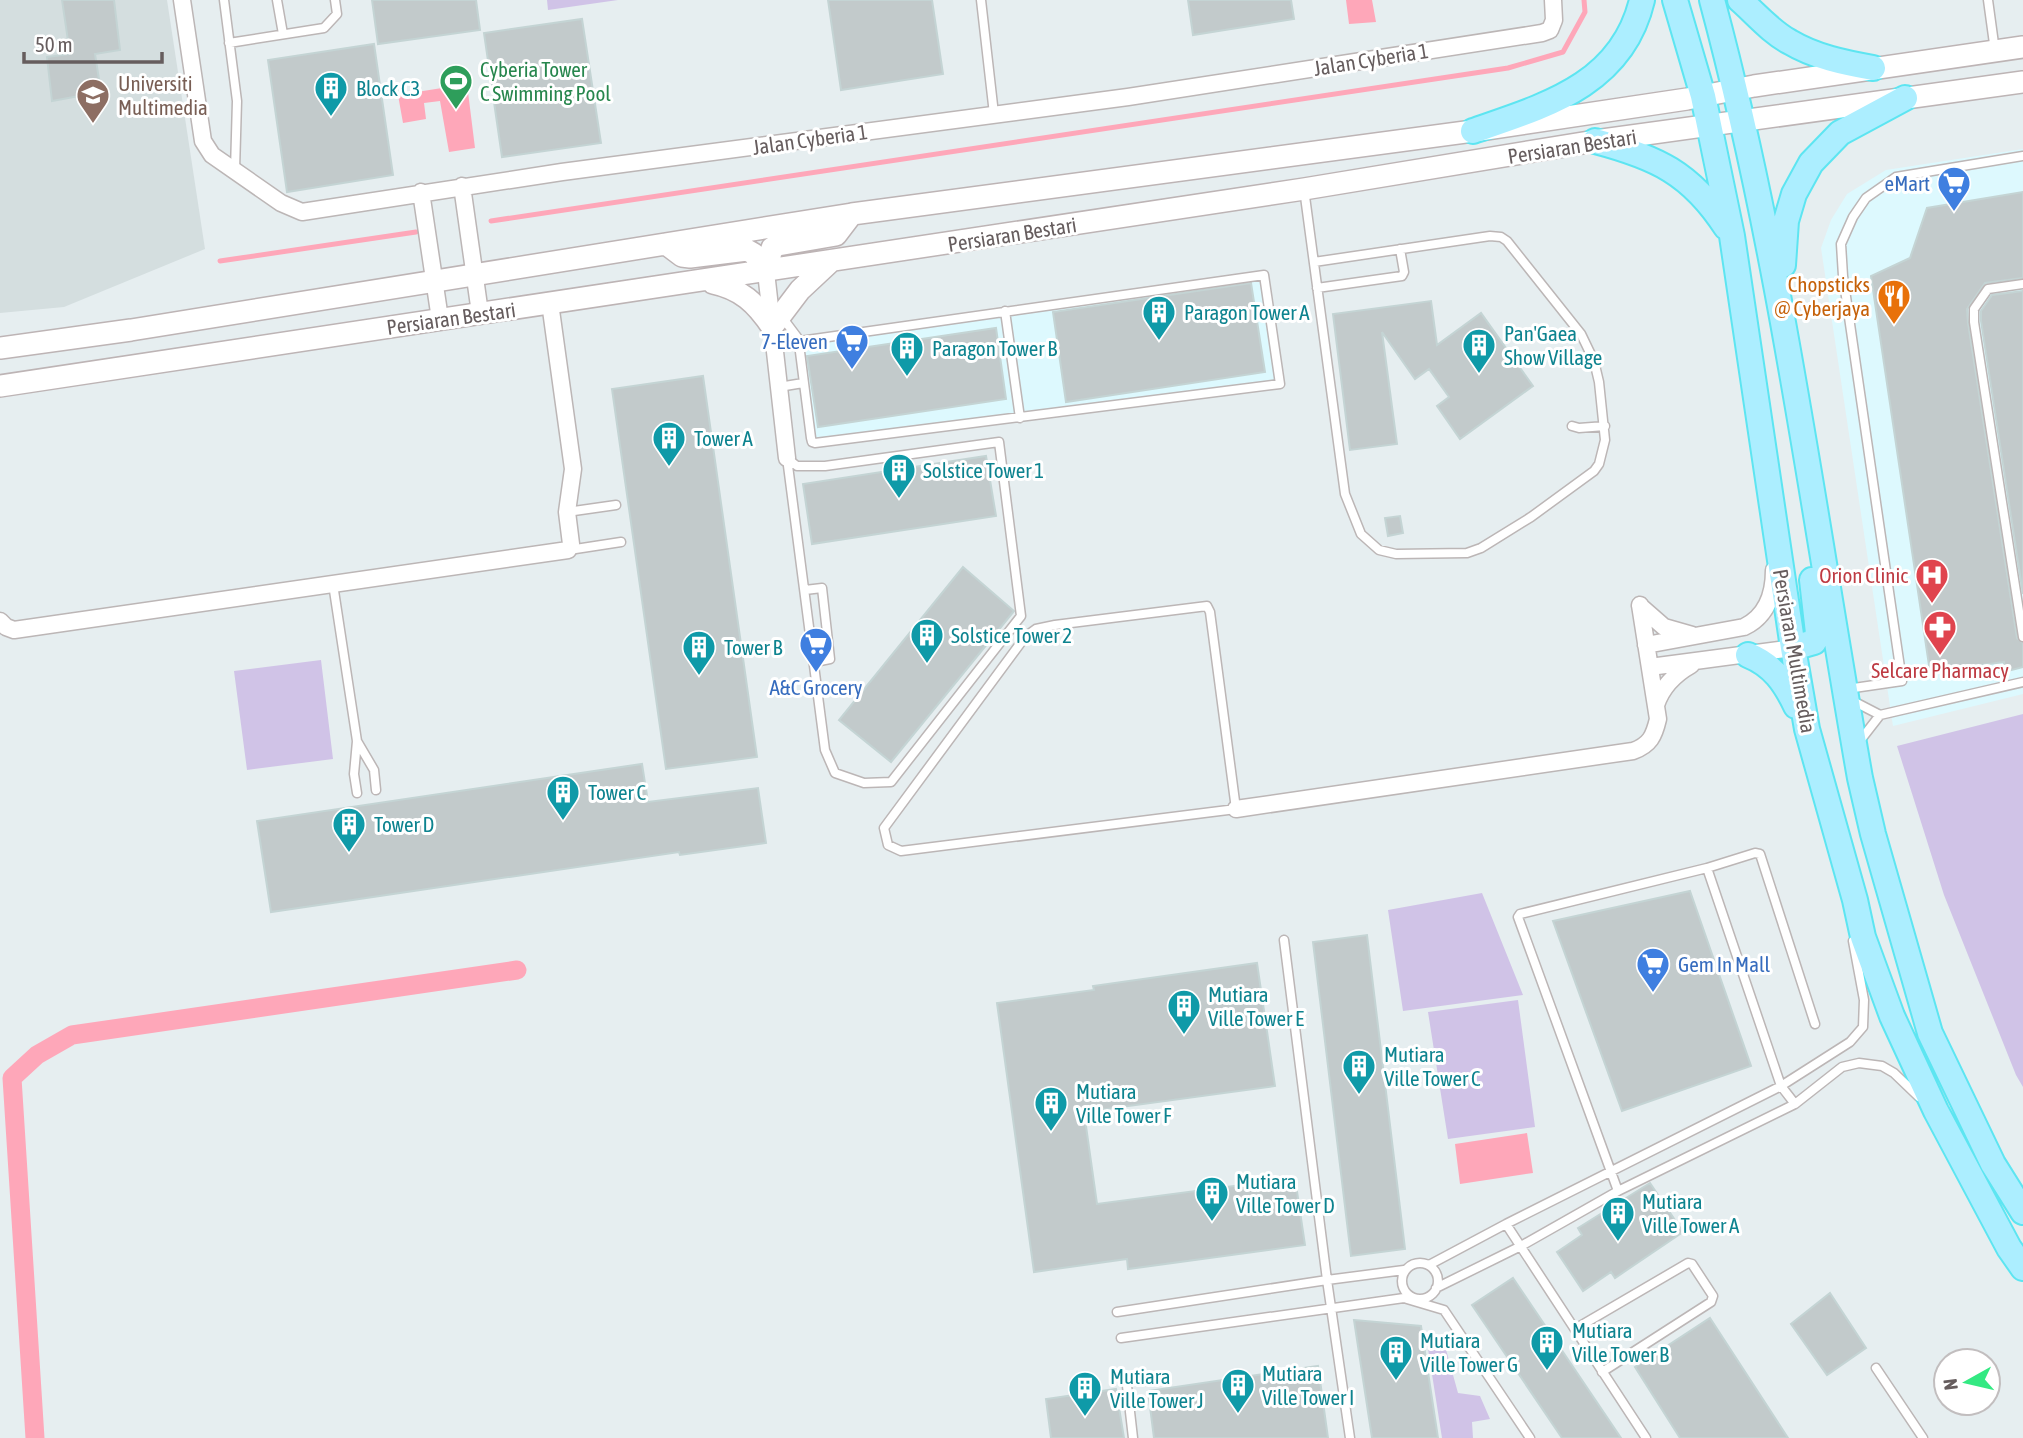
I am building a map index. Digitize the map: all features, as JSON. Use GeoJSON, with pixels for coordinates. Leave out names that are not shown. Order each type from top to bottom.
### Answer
{"type":"FeatureCollection","features":[{"type":"Feature","properties":{"kind":"main road"},"geometry":{"type":"LineString","coordinates":[[1473,131],[1544,106],[1586,84],[1608,64],[1626,42],[1642,0]]}},
{"type":"Feature","properties":{"kind":"main road","name":"Persiaran Multimedia"},"geometry":{"type":"LineString","coordinates":[[1675,0],[1703,96],[1732,236],[1807,729],[1863,937],[1892,1016],[1936,1111],[2016,1258],[2023,1281]]}},
{"type":"Feature","properties":{"kind":"main road","name":"Persiaran Multimedia"},"geometry":{"type":"LineString","coordinates":[[1712,0],[1736,89],[1781,305],[1855,750],[1873,834],[1930,1033],[1993,1164],[2023,1212]]}},
{"type":"Feature","properties":{"kind":"main road"},"geometry":{"type":"LineString","coordinates":[[1740,0],[1790,42],[1829,59],[1873,68]]}},
{"type":"Feature","properties":{"kind":"main road","name":"Persiaran Bestari"},"geometry":{"type":"LineString","coordinates":[[0,348],[852,214],[1473,131],[2023,47]]}},
{"type":"Feature","properties":{"kind":"main road","name":"Persiaran Bestari"},"geometry":{"type":"LineString","coordinates":[[0,386],[766,272],[1595,141],[2023,82]]}},
{"type":"Feature","properties":{"kind":"main road"},"geometry":{"type":"LineString","coordinates":[[1781,305],[1786,221],[1794,194],[1811,163],[1840,133],[1905,98]]}},
{"type":"Feature","properties":{"kind":"main road"},"geometry":{"type":"LineString","coordinates":[[1595,141],[1641,154],[1679,175],[1699,191],[1732,236]]}},
{"type":"Feature","properties":{"kind":"main road"},"geometry":{"type":"LineString","coordinates":[[766,272],[772,248],[778,244],[836,235],[852,214]]}},
{"type":"Feature","properties":{"kind":"main road"},"geometry":{"type":"LineString","coordinates":[[666,244],[682,256],[690,257],[747,250],[754,254],[766,272]]}},
{"type":"Feature","properties":{"kind":"main road"},"geometry":{"type":"LineString","coordinates":[[701,281],[738,291],[776,321],[800,290],[830,262]]}},
{"type":"Feature","properties":{"kind":"main road"},"geometry":{"type":"LineString","coordinates":[[1793,648],[1814,642],[1818,633],[1809,560],[1810,536],[1817,518]]}},
{"type":"Feature","properties":{"kind":"main road"},"geometry":{"type":"LineString","coordinates":[[1748,655],[1762,661],[1779,675],[1807,729]]}},
{"type":"Feature","properties":{"kind":"street","name":"Jalan Cyberia 1"},"geometry":{"type":"LineString","coordinates":[[182,0],[203,141],[212,155],[281,203],[302,212],[462,186],[1128,97],[1542,33],[1550,30],[1554,20],[1553,0]]}},
{"type":"Feature","properties":{"kind":"street"},"geometry":{"type":"LineString","coordinates":[[462,186],[480,313]]}},
{"type":"Feature","properties":{"kind":"street"},"geometry":{"type":"LineString","coordinates":[[421,192],[440,319]]}},
{"type":"Feature","properties":{"kind":"street"},"geometry":{"type":"LineString","coordinates":[[766,272],[776,321],[779,387],[788,458]]}},
{"type":"Feature","properties":{"kind":"street"},"geometry":{"type":"LineString","coordinates":[[0,621],[14,630],[568,550],[571,544],[567,512],[573,469],[550,303]]}},
{"type":"Feature","properties":{"kind":"street"},"geometry":{"type":"LineString","coordinates":[[1646,645],[1744,627],[1757,621],[1768,606],[1774,578],[1775,532]]}},
{"type":"Feature","properties":{"kind":"street"},"geometry":{"type":"LineString","coordinates":[[1236,809],[1633,751],[1644,747],[1654,736],[1658,719],[1640,606],[1664,627],[1688,635],[1707,635]]}},
{"type":"Feature","properties":{"kind":"street"},"geometry":{"type":"LineString","coordinates":[[1650,667],[1793,648]]}},
{"type":"Feature","properties":{"kind":"street"},"geometry":{"type":"LineString","coordinates":[[1656,707],[1659,696],[1673,678],[1682,670],[1704,661]]}},
{"type":"Feature","properties":{"kind":"lane"},"geometry":{"type":"LineString","coordinates":[[224,0],[237,101],[235,170]]}},
{"type":"Feature","properties":{"kind":"lane"},"geometry":{"type":"LineString","coordinates":[[277,0],[283,34]]}},
{"type":"Feature","properties":{"kind":"lane"},"geometry":{"type":"LineString","coordinates":[[229,43],[324,28],[337,14],[335,0]]}},
{"type":"Feature","properties":{"kind":"lane"},"geometry":{"type":"LineString","coordinates":[[981,0],[994,114]]}},
{"type":"Feature","properties":{"kind":"lane"},"geometry":{"type":"LineString","coordinates":[[1988,0],[1995,51],[2023,37]]}},
{"type":"Feature","properties":{"kind":"lane"},"geometry":{"type":"LineString","coordinates":[[1846,693],[1902,681],[1843,276],[1841,244],[1853,217],[1866,198],[1896,177],[2023,156]]}},
{"type":"Feature","properties":{"kind":"lane"},"geometry":{"type":"LineString","coordinates":[[1304,189],[1345,494],[1361,534],[1379,550],[1396,554],[1467,552],[1481,548],[1531,517],[1594,471],[1603,452],[1605,426],[1594,361],[1581,334],[1507,241],[1501,237],[1490,236],[1314,262]]}},
{"type":"Feature","properties":{"kind":"lane"},"geometry":{"type":"LineString","coordinates":[[1317,288],[1402,276],[1404,272],[1400,249]]}},
{"type":"Feature","properties":{"kind":"lane"},"geometry":{"type":"LineString","coordinates":[[776,321],[800,341],[811,438],[815,443],[1280,384],[1264,275],[800,341]]}},
{"type":"Feature","properties":{"kind":"lane"},"geometry":{"type":"LineString","coordinates":[[2023,284],[1988,289],[1974,309],[2023,637]]}},
{"type":"Feature","properties":{"kind":"lane"},"geometry":{"type":"LineString","coordinates":[[1005,311],[1020,418]]}},
{"type":"Feature","properties":{"kind":"lane"},"geometry":{"type":"LineString","coordinates":[[779,387],[803,383]]}},
{"type":"Feature","properties":{"kind":"lane"},"geometry":{"type":"LineString","coordinates":[[1572,426],[1605,426]]}},
{"type":"Feature","properties":{"kind":"lane"},"geometry":{"type":"LineString","coordinates":[[999,442],[1021,616],[891,782],[864,783],[835,773],[825,750],[788,458],[797,466],[825,467],[999,442]]}},
{"type":"Feature","properties":{"kind":"lane"},"geometry":{"type":"LineString","coordinates":[[567,512],[616,505]]}},
{"type":"Feature","properties":{"kind":"lane"},"geometry":{"type":"LineString","coordinates":[[568,550],[621,542]]}},
{"type":"Feature","properties":{"kind":"lane"},"geometry":{"type":"LineString","coordinates":[[333,584],[357,741],[354,775],[357,793]]}},
{"type":"Feature","properties":{"kind":"lane"},"geometry":{"type":"LineString","coordinates":[[805,590],[822,589],[830,659],[815,662]]}},
{"type":"Feature","properties":{"kind":"lane"},"geometry":{"type":"LineString","coordinates":[[1207,606],[1210,612],[1236,809],[901,851],[888,845],[884,828],[1025,637],[1036,629],[1207,606]]}},
{"type":"Feature","properties":{"kind":"lane"},"geometry":{"type":"LineString","coordinates":[[1855,750],[1863,735],[1880,715],[2023,682]]}},
{"type":"Feature","properties":{"kind":"lane"},"geometry":{"type":"LineString","coordinates":[[1846,693],[1880,715]]}},
{"type":"Feature","properties":{"kind":"lane"},"geometry":{"type":"LineString","coordinates":[[357,741],[374,770],[376,790]]}},
{"type":"Feature","properties":{"kind":"lane"},"geometry":{"type":"LineString","coordinates":[[1618,1191],[1518,917],[1520,914],[1707,868],[1755,853],[1760,855],[1815,1024]]}},
{"type":"Feature","properties":{"kind":"lane"},"geometry":{"type":"LineString","coordinates":[[1707,868],[1782,1086],[1796,1104]]}},
{"type":"Feature","properties":{"kind":"lane"},"geometry":{"type":"LineString","coordinates":[[1406,1298],[1402,1275],[1413,1263],[1429,1265],[1782,1086],[1850,1042],[1863,1027],[1864,1000],[1852,935],[1855,900]]}},
{"type":"Feature","properties":{"kind":"lane"},"geometry":{"type":"LineString","coordinates":[[1284,940],[1350,1438]]}},
{"type":"Feature","properties":{"kind":"lane"},"geometry":{"type":"LineString","coordinates":[[1121,1338],[1406,1298],[1426,1298],[1436,1288],[1521,1246],[1618,1191],[1796,1104],[1842,1067],[1859,1063],[1882,1066],[1894,1073],[1918,1095],[1957,1151]]}},
{"type":"Feature","properties":{"kind":"lane"},"geometry":{"type":"LineString","coordinates":[[1506,1224],[1646,1438]]}},
{"type":"Feature","properties":{"kind":"lane"},"geometry":{"type":"LineString","coordinates":[[1575,1329],[1685,1264],[1692,1264],[1713,1296],[1711,1302],[1602,1372]]}},
{"type":"Feature","properties":{"kind":"lane"},"geometry":{"type":"LineString","coordinates":[[1429,1265],[1436,1273],[1436,1288]]}},
{"type":"Feature","properties":{"kind":"lane"},"geometry":{"type":"LineString","coordinates":[[1117,1312],[1405,1270]]}},
{"type":"Feature","properties":{"kind":"lane"},"geometry":{"type":"LineString","coordinates":[[1406,1298],[1444,1310],[1530,1438]]}},
{"type":"Feature","properties":{"kind":"lane"},"geometry":{"type":"LineString","coordinates":[[1876,1368],[1923,1438]]}},
{"type":"Feature","properties":{"kind":"lane"},"geometry":{"type":"LineString","coordinates":[[1126,1377],[1133,1438]]}},
{"type":"Feature","properties":{"kind":"shaded area","name":"Universiti Multimedia"},"geometry":{"type":"Polygon","coordinates":[[[0,0],[167,0],[205,249],[64,307],[0,313],[0,0]]]}},
{"type":"Feature","properties":{"kind":"shaded area"},"geometry":{"type":"Polygon","coordinates":[[[547,0],[618,0],[548,10],[547,0]]]}},
{"type":"Feature","properties":{"kind":"shaded area"},"geometry":{"type":"Polygon","coordinates":[[[1346,0],[1372,0],[1376,22],[1349,24],[1346,0]]]}},
{"type":"Feature","properties":{"kind":"shaded area","name":"Cyberia Tower C Swimming Pool"},"geometry":{"type":"Polygon","coordinates":[[[467,84],[475,148],[449,152],[440,101],[424,103],[426,119],[403,123],[398,95],[467,84]]]}},
{"type":"Feature","properties":{"kind":"shaded area"},"geometry":{"type":"Polygon","coordinates":[[[2023,149],[2023,694],[1893,726],[1821,248],[1831,220],[1847,194],[1886,170],[2023,149]]]}},
{"type":"Feature","properties":{"kind":"shaded area"},"geometry":{"type":"Polygon","coordinates":[[[1260,280],[1275,381],[816,438],[804,345],[1260,280]]]}},
{"type":"Feature","properties":{"kind":"shaded area"},"geometry":{"type":"Polygon","coordinates":[[[321,660],[333,759],[247,770],[234,671],[321,660]]]}},
{"type":"Feature","properties":{"kind":"shaded area"},"geometry":{"type":"Polygon","coordinates":[[[2023,714],[2023,1087],[1944,895],[1897,746],[2023,714]]]}},
{"type":"Feature","properties":{"kind":"shaded area"},"geometry":{"type":"Polygon","coordinates":[[[1482,893],[1523,995],[1403,1011],[1388,910],[1482,893]]]}},
{"type":"Feature","properties":{"kind":"shaded area"},"geometry":{"type":"Polygon","coordinates":[[[1518,1000],[1535,1127],[1448,1139],[1428,1012],[1518,1000]]]}},
{"type":"Feature","properties":{"kind":"shaded area"},"geometry":{"type":"Polygon","coordinates":[[[1527,1133],[1533,1173],[1460,1184],[1455,1144],[1527,1133]]]}},
{"type":"Feature","properties":{"kind":"shaded area"},"geometry":{"type":"Polygon","coordinates":[[[1442,1335],[1458,1393],[1480,1396],[1490,1419],[1472,1422],[1473,1438],[1442,1438],[1426,1336],[1442,1335]]]}},
{"type":"Feature","properties":{"kind":"building"},"geometry":{"type":"Polygon","coordinates":[[[62,0],[114,0],[120,50],[95,54],[101,92],[52,101],[47,57],[70,54],[62,0]]]}},
{"type":"Feature","properties":{"kind":"building"},"geometry":{"type":"Polygon","coordinates":[[[372,0],[476,0],[480,30],[378,44],[372,0]]]}},
{"type":"Feature","properties":{"kind":"building"},"geometry":{"type":"Polygon","coordinates":[[[828,0],[932,0],[943,74],[841,90],[828,0]]]}},
{"type":"Feature","properties":{"kind":"building"},"geometry":{"type":"Polygon","coordinates":[[[1188,0],[1291,0],[1294,19],[1193,35],[1188,0]]]}},
{"type":"Feature","properties":{"kind":"building"},"geometry":{"type":"Polygon","coordinates":[[[582,19],[601,143],[502,157],[484,33],[582,19]]]}},
{"type":"Feature","properties":{"kind":"building","name":"Block C3"},"geometry":{"type":"Polygon","coordinates":[[[374,44],[393,175],[287,192],[268,60],[374,44]]]}},
{"type":"Feature","properties":{"kind":"building"},"geometry":{"type":"Polygon","coordinates":[[[2023,192],[2023,278],[1985,283],[1967,309],[2017,638],[2023,643],[2023,667],[2004,672],[2004,662],[1930,672],[1871,276],[1910,258],[1927,208],[2023,192]]]}},
{"type":"Feature","properties":{"kind":"building","name":"Paragon Tower A"},"geometry":{"type":"Polygon","coordinates":[[[1251,283],[1265,372],[1066,402],[1053,312],[1251,283]]]}},
{"type":"Feature","properties":{"kind":"building"},"geometry":{"type":"Polygon","coordinates":[[[2023,291],[2023,594],[1981,311],[1992,295],[2023,291]]]}},
{"type":"Feature","properties":{"kind":"building","name":"Pan'Gaea Show Village"},"geometry":{"type":"Polygon","coordinates":[[[1431,301],[1437,345],[1481,313],[1533,386],[1460,439],[1437,406],[1449,397],[1429,369],[1415,379],[1382,332],[1397,444],[1350,450],[1333,314],[1431,301]]]}},
{"type":"Feature","properties":{"kind":"building","name":"Paragon Tower B"},"geometry":{"type":"Polygon","coordinates":[[[996,328],[1006,399],[818,427],[807,356],[996,328]]]}},
{"type":"Feature","properties":{"kind":"building"},"geometry":{"type":"Polygon","coordinates":[[[703,376],[757,757],[666,769],[612,389],[703,376]]]}},
{"type":"Feature","properties":{"kind":"building","name":"Solstice Tower 1"},"geometry":{"type":"Polygon","coordinates":[[[986,456],[996,516],[812,544],[803,484],[986,456]]]}},
{"type":"Feature","properties":{"kind":"building"},"geometry":{"type":"Polygon","coordinates":[[[1400,516],[1403,533],[1388,536],[1385,518],[1400,516]]]}},
{"type":"Feature","properties":{"kind":"building","name":"Solstice Tower 2"},"geometry":{"type":"Polygon","coordinates":[[[963,567],[1014,611],[891,762],[839,720],[963,567]]]}},
{"type":"Feature","properties":{"kind":"building"},"geometry":{"type":"Polygon","coordinates":[[[642,764],[648,802],[758,788],[766,843],[680,855],[679,852],[271,912],[257,821],[642,764]]]}},
{"type":"Feature","properties":{"kind":"building","name":"Gem In Mall"},"geometry":{"type":"Polygon","coordinates":[[[1690,891],[1751,1066],[1622,1111],[1553,921],[1690,891]]]}},
{"type":"Feature","properties":{"kind":"building","name":"Mutiara Ville Tower C"},"geometry":{"type":"Polygon","coordinates":[[[1367,935],[1405,1249],[1351,1256],[1313,942],[1367,935]]]}},
{"type":"Feature","properties":{"kind":"building"},"geometry":{"type":"Polygon","coordinates":[[[1257,963],[1275,1086],[1084,1112],[1097,1204],[1295,1178],[1305,1245],[1128,1269],[1127,1259],[1034,1272],[997,1003],[1094,990],[1093,986],[1257,963]]]}},
{"type":"Feature","properties":{"kind":"building","name":"Mutiara Ville Tower A"},"geometry":{"type":"Polygon","coordinates":[[[1650,1183],[1683,1232],[1615,1278],[1611,1272],[1583,1291],[1557,1252],[1582,1235],[1578,1228],[1650,1183]]]}},
{"type":"Feature","properties":{"kind":"building","name":"Mutiara Ville Tower B"},"geometry":{"type":"Polygon","coordinates":[[[1513,1278],[1621,1438],[1562,1438],[1472,1305],[1513,1278]]]}},
{"type":"Feature","properties":{"kind":"building"},"geometry":{"type":"Polygon","coordinates":[[[1830,1293],[1866,1348],[1827,1375],[1791,1324],[1830,1293]]]}},
{"type":"Feature","properties":{"kind":"building"},"geometry":{"type":"Polygon","coordinates":[[[1710,1318],[1788,1438],[1680,1438],[1635,1367],[1710,1318]]]}},
{"type":"Feature","properties":{"kind":"building","name":"Mutiara Ville Tower G"},"geometry":{"type":"Polygon","coordinates":[[[1354,1320],[1421,1326],[1438,1438],[1372,1438],[1354,1320]]]}},
{"type":"Feature","properties":{"kind":"building","name":"Mutiara Ville Tower I"},"geometry":{"type":"Polygon","coordinates":[[[1318,1366],[1328,1438],[1154,1438],[1148,1391],[1318,1366]]]}},
{"type":"Feature","properties":{"kind":"building","name":"Mutiara Ville Tower J"},"geometry":{"type":"Polygon","coordinates":[[[1116,1389],[1124,1438],[1051,1438],[1046,1399],[1116,1389]]]}},
{"type":"Feature","properties":{"kind":"waterway"},"geometry":{"type":"LineString","coordinates":[[491,221],[1508,68],[1563,52],[1585,12],[1584,0]]}},
{"type":"Feature","properties":{"kind":"waterway"},"geometry":{"type":"LineString","coordinates":[[220,261],[416,232]]}},
{"type":"Feature","properties":{"kind":"waterway"},"geometry":{"type":"LineString","coordinates":[[35,1438],[12,1078],[37,1055],[72,1035],[517,970]]}},
{"type":"Feature","properties":{"kind":"place","name":"Cyberia Tower C Swimming Pool"},"geometry":{"type":"Point","coordinates":[456,111]}},
{"type":"Feature","properties":{"kind":"place","name":"Block C3"},"geometry":{"type":"Point","coordinates":[331,118]}},
{"type":"Feature","properties":{"kind":"place","name":"Universiti Multimedia"},"geometry":{"type":"Point","coordinates":[93,125]}},
{"type":"Feature","properties":{"kind":"place","name":"eMart"},"geometry":{"type":"Point","coordinates":[1954,213]}},
{"type":"Feature","properties":{"kind":"place","name":"Chopsticks @ Cyberjaya"},"geometry":{"type":"Point","coordinates":[1894,326]}},
{"type":"Feature","properties":{"kind":"place","name":"Paragon Tower A"},"geometry":{"type":"Point","coordinates":[1159,342]}},
{"type":"Feature","properties":{"kind":"place","name":"7-Eleven"},"geometry":{"type":"Point","coordinates":[852,371]}},
{"type":"Feature","properties":{"kind":"place","name":"Pan'Gaea Show Village"},"geometry":{"type":"Point","coordinates":[1479,375]}},
{"type":"Feature","properties":{"kind":"place","name":"Paragon Tower B"},"geometry":{"type":"Point","coordinates":[907,378]}},
{"type":"Feature","properties":{"kind":"place","name":"Tower A"},"geometry":{"type":"Point","coordinates":[669,468]}},
{"type":"Feature","properties":{"kind":"place","name":"Solstice Tower 1"},"geometry":{"type":"Point","coordinates":[899,500]}},
{"type":"Feature","properties":{"kind":"place","name":"Orion Clinic"},"geometry":{"type":"Point","coordinates":[1932,605]}},
{"type":"Feature","properties":{"kind":"place","name":"Selcare Pharmacy"},"geometry":{"type":"Point","coordinates":[1940,657]}},
{"type":"Feature","properties":{"kind":"place","name":"Solstice Tower 2"},"geometry":{"type":"Point","coordinates":[927,665]}},
{"type":"Feature","properties":{"kind":"place","name":"A&C Grocery"},"geometry":{"type":"Point","coordinates":[816,674]}},
{"type":"Feature","properties":{"kind":"place","name":"Tower B"},"geometry":{"type":"Point","coordinates":[699,677]}},
{"type":"Feature","properties":{"kind":"place","name":"Tower C"},"geometry":{"type":"Point","coordinates":[563,822]}},
{"type":"Feature","properties":{"kind":"place","name":"Tower D"},"geometry":{"type":"Point","coordinates":[349,854]}},
{"type":"Feature","properties":{"kind":"place","name":"Gem In Mall"},"geometry":{"type":"Point","coordinates":[1653,994]}},
{"type":"Feature","properties":{"kind":"place","name":"Mutiara Ville Tower E"},"geometry":{"type":"Point","coordinates":[1184,1036]}},
{"type":"Feature","properties":{"kind":"place","name":"Mutiara Ville Tower C"},"geometry":{"type":"Point","coordinates":[1359,1096]}},
{"type":"Feature","properties":{"kind":"place","name":"Mutiara Ville Tower F"},"geometry":{"type":"Point","coordinates":[1051,1133]}},
{"type":"Feature","properties":{"kind":"place","name":"Mutiara Ville Tower D"},"geometry":{"type":"Point","coordinates":[1212,1223]}},
{"type":"Feature","properties":{"kind":"place","name":"Mutiara Ville Tower A"},"geometry":{"type":"Point","coordinates":[1618,1243]}},
{"type":"Feature","properties":{"kind":"place","name":"Mutiara Ville Tower B"},"geometry":{"type":"Point","coordinates":[1547,1372]}},
{"type":"Feature","properties":{"kind":"place","name":"Mutiara Ville Tower G"},"geometry":{"type":"Point","coordinates":[1396,1382]}},
{"type":"Feature","properties":{"kind":"place","name":"Mutiara Ville Tower I"},"geometry":{"type":"Point","coordinates":[1238,1415]}},
{"type":"Feature","properties":{"kind":"place","name":"Mutiara Ville Tower J"},"geometry":{"type":"Point","coordinates":[1085,1418]}}]}
